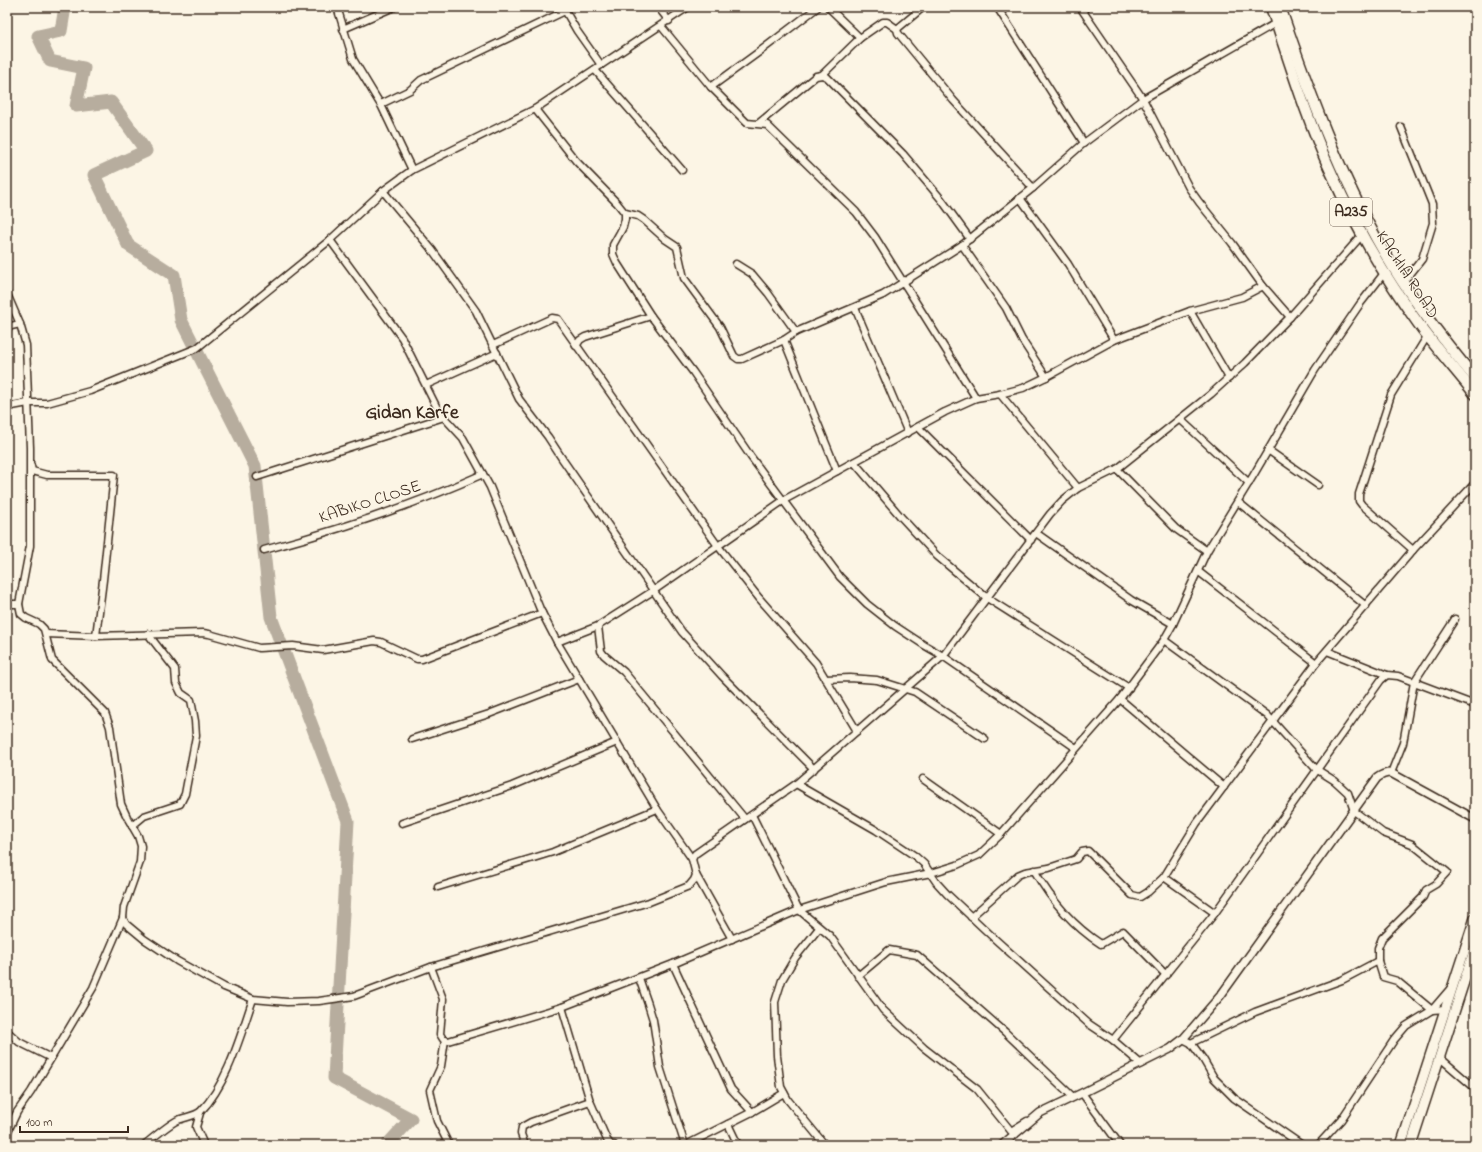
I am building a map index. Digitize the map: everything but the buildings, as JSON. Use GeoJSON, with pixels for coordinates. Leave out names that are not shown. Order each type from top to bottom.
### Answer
{"type":"FeatureCollection","features":[{"type":"Feature","properties":{"kind":"highway","name":"KACHIA ROAD"},"geometry":{"type":"LineString","coordinates":[[1270,7],[1319,145],[1332,175],[1362,234],[1385,272],[1428,335],[1475,394]]}},
{"type":"Feature","properties":{"kind":"highway","name":"KACHIA ROAD"},"geometry":{"type":"LineString","coordinates":[[1280,7],[1315,106],[1343,171],[1385,253],[1445,341],[1475,378]]}},
{"type":"Feature","properties":{"kind":"main road"},"geometry":{"type":"LineString","coordinates":[[1401,1145],[1475,918]]}},
{"type":"Feature","properties":{"kind":"main road"},"geometry":{"type":"LineString","coordinates":[[1411,1145],[1475,948]]}},
{"type":"Feature","properties":{"kind":"street"},"geometry":{"type":"LineString","coordinates":[[337,7],[353,59],[381,104],[412,170]]}},
{"type":"Feature","properties":{"kind":"street"},"geometry":{"type":"LineString","coordinates":[[343,29],[394,7]]}},
{"type":"Feature","properties":{"kind":"street"},"geometry":{"type":"LineString","coordinates":[[658,7],[668,21]]}},
{"type":"Feature","properties":{"kind":"street"},"geometry":{"type":"LineString","coordinates":[[7,407],[28,403],[47,403],[90,391],[197,348],[330,240],[383,191],[412,170],[535,109],[688,7]]}},
{"type":"Feature","properties":{"kind":"street"},"geometry":{"type":"LineString","coordinates":[[711,87],[818,7]]}},
{"type":"Feature","properties":{"kind":"street"},"geometry":{"type":"LineString","coordinates":[[828,7],[860,38]]}},
{"type":"Feature","properties":{"kind":"street"},"geometry":{"type":"LineString","coordinates":[[997,7],[1084,143]]}},
{"type":"Feature","properties":{"kind":"street"},"geometry":{"type":"LineString","coordinates":[[1080,7],[1143,99],[1189,188],[1263,286],[1290,317]]}},
{"type":"Feature","properties":{"kind":"street"},"geometry":{"type":"LineString","coordinates":[[381,104],[410,90],[421,80],[564,9],[601,66]]}},
{"type":"Feature","properties":{"kind":"street"},"geometry":{"type":"LineString","coordinates":[[898,29],[922,9]]}},
{"type":"Feature","properties":{"kind":"street"},"geometry":{"type":"LineString","coordinates":[[822,75],[860,38],[882,22],[887,22],[898,29],[898,32],[953,100],[1033,188]]}},
{"type":"Feature","properties":{"kind":"street"},"geometry":{"type":"LineString","coordinates":[[624,212],[638,216],[665,239],[677,247],[684,278],[720,327],[734,356],[738,359],[742,359],[784,340],[796,332],[883,295],[904,282],[970,239],[1033,188],[1084,143],[1143,99],[1276,23]]}},
{"type":"Feature","properties":{"kind":"street"},"geometry":{"type":"LineString","coordinates":[[661,26],[711,87],[747,123],[767,125],[856,212],[876,237],[976,398]]}},
{"type":"Feature","properties":{"kind":"street"},"geometry":{"type":"LineString","coordinates":[[595,70],[682,170]]}},
{"type":"Feature","properties":{"kind":"street"},"geometry":{"type":"LineString","coordinates":[[759,123],[816,76],[822,75],[827,77],[903,154],[941,199],[970,239]]}},
{"type":"Feature","properties":{"kind":"street"},"geometry":{"type":"LineString","coordinates":[[535,109],[576,161],[624,212],[626,219],[613,245],[613,254],[617,263],[651,316],[693,372],[751,457],[840,577],[867,604],[912,638],[943,656],[1076,748]]}},
{"type":"Feature","properties":{"kind":"street"},"geometry":{"type":"LineString","coordinates":[[1401,127],[1432,204],[1433,223],[1422,259],[1404,282]]}},
{"type":"Feature","properties":{"kind":"street"},"geometry":{"type":"LineString","coordinates":[[383,191],[433,251],[476,311],[519,399],[548,437],[682,632],[722,676],[814,769]]}},
{"type":"Feature","properties":{"kind":"street"},"geometry":{"type":"LineString","coordinates":[[1020,198],[1068,264],[1114,340]]}},
{"type":"Feature","properties":{"kind":"street"},"geometry":{"type":"LineString","coordinates":[[692,859],[695,854],[796,784],[907,689],[943,656],[1058,506],[1078,488],[1117,469],[1229,378],[1290,317],[1362,234]]}},
{"type":"Feature","properties":{"kind":"street"},"geometry":{"type":"LineString","coordinates":[[330,240],[402,338],[439,412],[463,438],[490,487],[542,613],[557,642],[657,809],[692,859],[696,875],[732,939]]}},
{"type":"Feature","properties":{"kind":"street"},"geometry":{"type":"LineString","coordinates":[[962,245],[1006,308],[1022,340],[1046,377]]}},
{"type":"Feature","properties":{"kind":"street"},"geometry":{"type":"LineString","coordinates":[[736,264],[752,274],[768,292],[796,332]]}},
{"type":"Feature","properties":{"kind":"street"},"geometry":{"type":"LineString","coordinates":[[430,967],[442,999],[440,1034],[443,1039],[448,1041],[562,1007],[639,978],[799,910],[886,882],[931,874],[957,865],[979,855],[1001,834],[1120,699],[1164,640],[1199,572],[1207,551],[1238,502],[1315,370],[1360,304],[1385,272]]}},
{"type":"Feature","properties":{"kind":"street"},"geometry":{"type":"LineString","coordinates":[[557,642],[598,626],[653,591],[784,500],[945,412],[976,398],[1023,388],[1114,340],[1190,311],[1242,297],[1263,286]]}},
{"type":"Feature","properties":{"kind":"street"},"geometry":{"type":"LineString","coordinates":[[7,294],[20,324],[26,345],[32,471],[47,475],[114,475],[96,636]]}},
{"type":"Feature","properties":{"kind":"street"},"geometry":{"type":"LineString","coordinates":[[855,308],[908,433]]}},
{"type":"Feature","properties":{"kind":"street"},"geometry":{"type":"LineString","coordinates":[[1190,311],[1229,378]]}},
{"type":"Feature","properties":{"kind":"street"},"geometry":{"type":"LineString","coordinates":[[576,346],[580,340],[586,337],[651,316]]}},
{"type":"Feature","properties":{"kind":"street"},"geometry":{"type":"LineString","coordinates":[[493,345],[552,318],[558,320],[563,325],[576,346],[718,546],[759,598],[816,664],[857,731]]}},
{"type":"Feature","properties":{"kind":"street"},"geometry":{"type":"LineString","coordinates":[[7,327],[20,324]]}},
{"type":"Feature","properties":{"kind":"street"},"geometry":{"type":"LineString","coordinates":[[1413,550],[1362,506],[1359,501],[1358,494],[1391,395],[1428,335]]}},
{"type":"Feature","properties":{"kind":"street"},"geometry":{"type":"LineString","coordinates":[[784,340],[837,472]]}},
{"type":"Feature","properties":{"kind":"street"},"geometry":{"type":"LineString","coordinates":[[426,385],[497,353]]}},
{"type":"Feature","properties":{"kind":"street"},"geometry":{"type":"LineString","coordinates":[[1000,394],[1078,488]]}},
{"type":"Feature","properties":{"kind":"street"},"geometry":{"type":"LineString","coordinates":[[257,477],[444,418]]}},
{"type":"Feature","properties":{"kind":"street"},"geometry":{"type":"LineString","coordinates":[[1180,419],[1249,483]]}},
{"type":"Feature","properties":{"kind":"street"},"geometry":{"type":"LineString","coordinates":[[918,427],[1031,540]]}},
{"type":"Feature","properties":{"kind":"street"},"geometry":{"type":"LineString","coordinates":[[7,1133],[17,1112],[31,1092],[93,988],[123,918],[124,907],[140,862],[142,846],[121,804],[110,727],[104,713],[52,660],[44,629],[39,624],[21,614],[19,604],[30,546],[30,448]]}},
{"type":"Feature","properties":{"kind":"street"},"geometry":{"type":"LineString","coordinates":[[1268,450],[1318,485]]}},
{"type":"Feature","properties":{"kind":"street"},"geometry":{"type":"LineString","coordinates":[[854,462],[937,556],[987,598],[1128,688]]}},
{"type":"Feature","properties":{"kind":"street"},"geometry":{"type":"LineString","coordinates":[[1117,469],[1176,529],[1207,551]]}},
{"type":"Feature","properties":{"kind":"street","name":"KABIKO CLOSE"},"geometry":{"type":"LineString","coordinates":[[264,550],[371,518],[436,495],[483,474]]}},
{"type":"Feature","properties":{"kind":"street"},"geometry":{"type":"LineString","coordinates":[[971,917],[1018,875],[1034,870],[1049,868],[1076,859],[1082,852],[1088,851],[1132,895],[1140,897],[1148,892],[1164,877],[1197,823],[1316,663],[1413,550],[1475,483]]}},
{"type":"Feature","properties":{"kind":"street"},"geometry":{"type":"LineString","coordinates":[[1238,502],[1366,606]]}},
{"type":"Feature","properties":{"kind":"street"},"geometry":{"type":"LineString","coordinates":[[1036,533],[1131,600],[1173,624]]}},
{"type":"Feature","properties":{"kind":"street"},"geometry":{"type":"LineString","coordinates":[[1199,572],[1316,663]]}},
{"type":"Feature","properties":{"kind":"street"},"geometry":{"type":"LineString","coordinates":[[7,604],[19,604]]}},
{"type":"Feature","properties":{"kind":"street"},"geometry":{"type":"LineString","coordinates":[[46,634],[96,636],[206,633],[259,648],[293,646],[323,650],[374,641],[380,642],[417,659],[422,659],[542,613]]}},
{"type":"Feature","properties":{"kind":"street"},"geometry":{"type":"LineString","coordinates":[[1391,773],[1403,743],[1414,682],[1455,619]]}},
{"type":"Feature","properties":{"kind":"street"},"geometry":{"type":"LineString","coordinates":[[598,626],[601,650],[604,655],[624,672],[745,819]]}},
{"type":"Feature","properties":{"kind":"street"},"geometry":{"type":"LineString","coordinates":[[132,826],[144,816],[180,804],[185,794],[196,736],[191,700],[180,693],[176,683],[175,669],[148,634]]}},
{"type":"Feature","properties":{"kind":"street"},"geometry":{"type":"LineString","coordinates":[[1164,640],[1267,715],[1316,770],[1335,781],[1348,793],[1354,811],[1383,834],[1412,844],[1447,872],[1436,884],[1426,890],[1423,897],[1382,938],[1378,948],[1378,961],[1383,977],[1397,981],[1432,1010],[1446,1009]]}},
{"type":"Feature","properties":{"kind":"street"},"geometry":{"type":"LineString","coordinates":[[1327,651],[1387,676],[1398,676],[1475,705]]}},
{"type":"Feature","properties":{"kind":"street"},"geometry":{"type":"LineString","coordinates":[[1112,1040],[1215,913],[1381,680],[1387,676]]}},
{"type":"Feature","properties":{"kind":"street"},"geometry":{"type":"LineString","coordinates":[[825,679],[850,678],[877,680],[907,689],[924,697],[985,739]]}},
{"type":"Feature","properties":{"kind":"street"},"geometry":{"type":"LineString","coordinates":[[412,739],[489,714],[579,679]]}},
{"type":"Feature","properties":{"kind":"street"},"geometry":{"type":"LineString","coordinates":[[1120,699],[1224,787]]}},
{"type":"Feature","properties":{"kind":"street"},"geometry":{"type":"LineString","coordinates":[[402,823],[512,786],[617,742]]}},
{"type":"Feature","properties":{"kind":"street"},"geometry":{"type":"LineString","coordinates":[[752,815],[799,910],[830,936],[884,1010],[924,1048],[977,1089],[1011,1131],[1040,1113],[1082,1094],[1170,1049],[1183,1039],[1221,996],[1377,778],[1386,773],[1391,773],[1475,819]]}},
{"type":"Feature","properties":{"kind":"street"},"geometry":{"type":"LineString","coordinates":[[923,779],[1001,834]]}},
{"type":"Feature","properties":{"kind":"street"},"geometry":{"type":"LineString","coordinates":[[796,784],[876,830],[915,856],[924,864],[937,883],[947,894],[971,917],[1089,1024],[1112,1040],[1141,1064]]}},
{"type":"Feature","properties":{"kind":"street"},"geometry":{"type":"LineString","coordinates":[[438,887],[552,852],[657,809]]}},
{"type":"Feature","properties":{"kind":"street"},"geometry":{"type":"LineString","coordinates":[[1034,870],[1044,888],[1055,902],[1085,934],[1101,944],[1123,931],[1166,975]]}},
{"type":"Feature","properties":{"kind":"street"},"geometry":{"type":"LineString","coordinates":[[123,918],[126,924],[144,939],[178,961],[224,987],[254,999],[287,1002],[319,1001],[354,996],[430,967],[649,902],[689,886],[696,875]]}},
{"type":"Feature","properties":{"kind":"street"},"geometry":{"type":"LineString","coordinates":[[1164,877],[1215,913]]}},
{"type":"Feature","properties":{"kind":"street"},"geometry":{"type":"LineString","coordinates":[[819,928],[795,958],[782,980],[774,1002],[777,1056],[781,1087],[784,1094],[825,1145]]}},
{"type":"Feature","properties":{"kind":"street"},"geometry":{"type":"LineString","coordinates":[[858,976],[889,950],[917,955],[1005,1032],[1073,1098]]}},
{"type":"Feature","properties":{"kind":"street"},"geometry":{"type":"LineString","coordinates":[[1191,1043],[1255,1012],[1342,980],[1378,961]]}},
{"type":"Feature","properties":{"kind":"street"},"geometry":{"type":"LineString","coordinates":[[673,964],[731,1089],[752,1112]]}},
{"type":"Feature","properties":{"kind":"street"},"geometry":{"type":"LineString","coordinates":[[639,978],[652,1020],[660,1067],[685,1145],[752,1112],[784,1094]]}},
{"type":"Feature","properties":{"kind":"street"},"geometry":{"type":"LineString","coordinates":[[1318,1145],[1341,1120],[1394,1040],[1406,1026],[1432,1010],[1453,986]]}},
{"type":"Feature","properties":{"kind":"street"},"geometry":{"type":"LineString","coordinates":[[204,1145],[196,1128],[200,1113],[213,1096],[226,1072],[254,999]]}},
{"type":"Feature","properties":{"kind":"street"},"geometry":{"type":"LineString","coordinates":[[562,1007],[590,1101],[607,1140],[612,1145]]}},
{"type":"Feature","properties":{"kind":"street"},"geometry":{"type":"LineString","coordinates":[[7,1031],[19,1042],[51,1058]]}},
{"type":"Feature","properties":{"kind":"street"},"geometry":{"type":"LineString","coordinates":[[1183,1039],[1191,1043],[1203,1059],[1214,1078],[1234,1098],[1302,1145]]}},
{"type":"Feature","properties":{"kind":"street"},"geometry":{"type":"LineString","coordinates":[[445,1040],[441,1066],[430,1090],[437,1121],[449,1145]]}},
{"type":"Feature","properties":{"kind":"street"},"geometry":{"type":"LineString","coordinates":[[1439,1057],[1475,1088]]}},
{"type":"Feature","properties":{"kind":"street"},"geometry":{"type":"LineString","coordinates":[[1082,1094],[1120,1145]]}},
{"type":"Feature","properties":{"kind":"street"},"geometry":{"type":"LineString","coordinates":[[526,1145],[521,1134],[522,1127],[531,1122],[590,1101]]}},
{"type":"Feature","properties":{"kind":"street"},"geometry":{"type":"LineString","coordinates":[[144,1145],[177,1120],[200,1113]]}},
{"type":"Feature","properties":{"kind":"street"},"geometry":{"type":"LineString","coordinates":[[1002,1145],[1040,1113]]}},
{"type":"Feature","properties":{"kind":"street"},"geometry":{"type":"LineString","coordinates":[[728,1124],[738,1145]]}},
{"type":"Feature","properties":{"kind":"street"},"geometry":{"type":"LineString","coordinates":[[7,1142],[11,1145]]}},
{"type":"Feature","properties":{"kind":"waterway"},"geometry":{"type":"LineString","coordinates":[[65,7],[61,31],[38,36],[50,61],[84,68],[76,106],[111,102],[146,151],[94,175],[128,245],[174,275],[181,320],[255,466],[271,617],[348,821],[334,1078],[411,1119],[387,1145]]}},
{"type":"Feature","properties":{"kind":"district","name":"Gidan Karfe"},"geometry":{"type":"Point","coordinates":[412,413]}}]}
